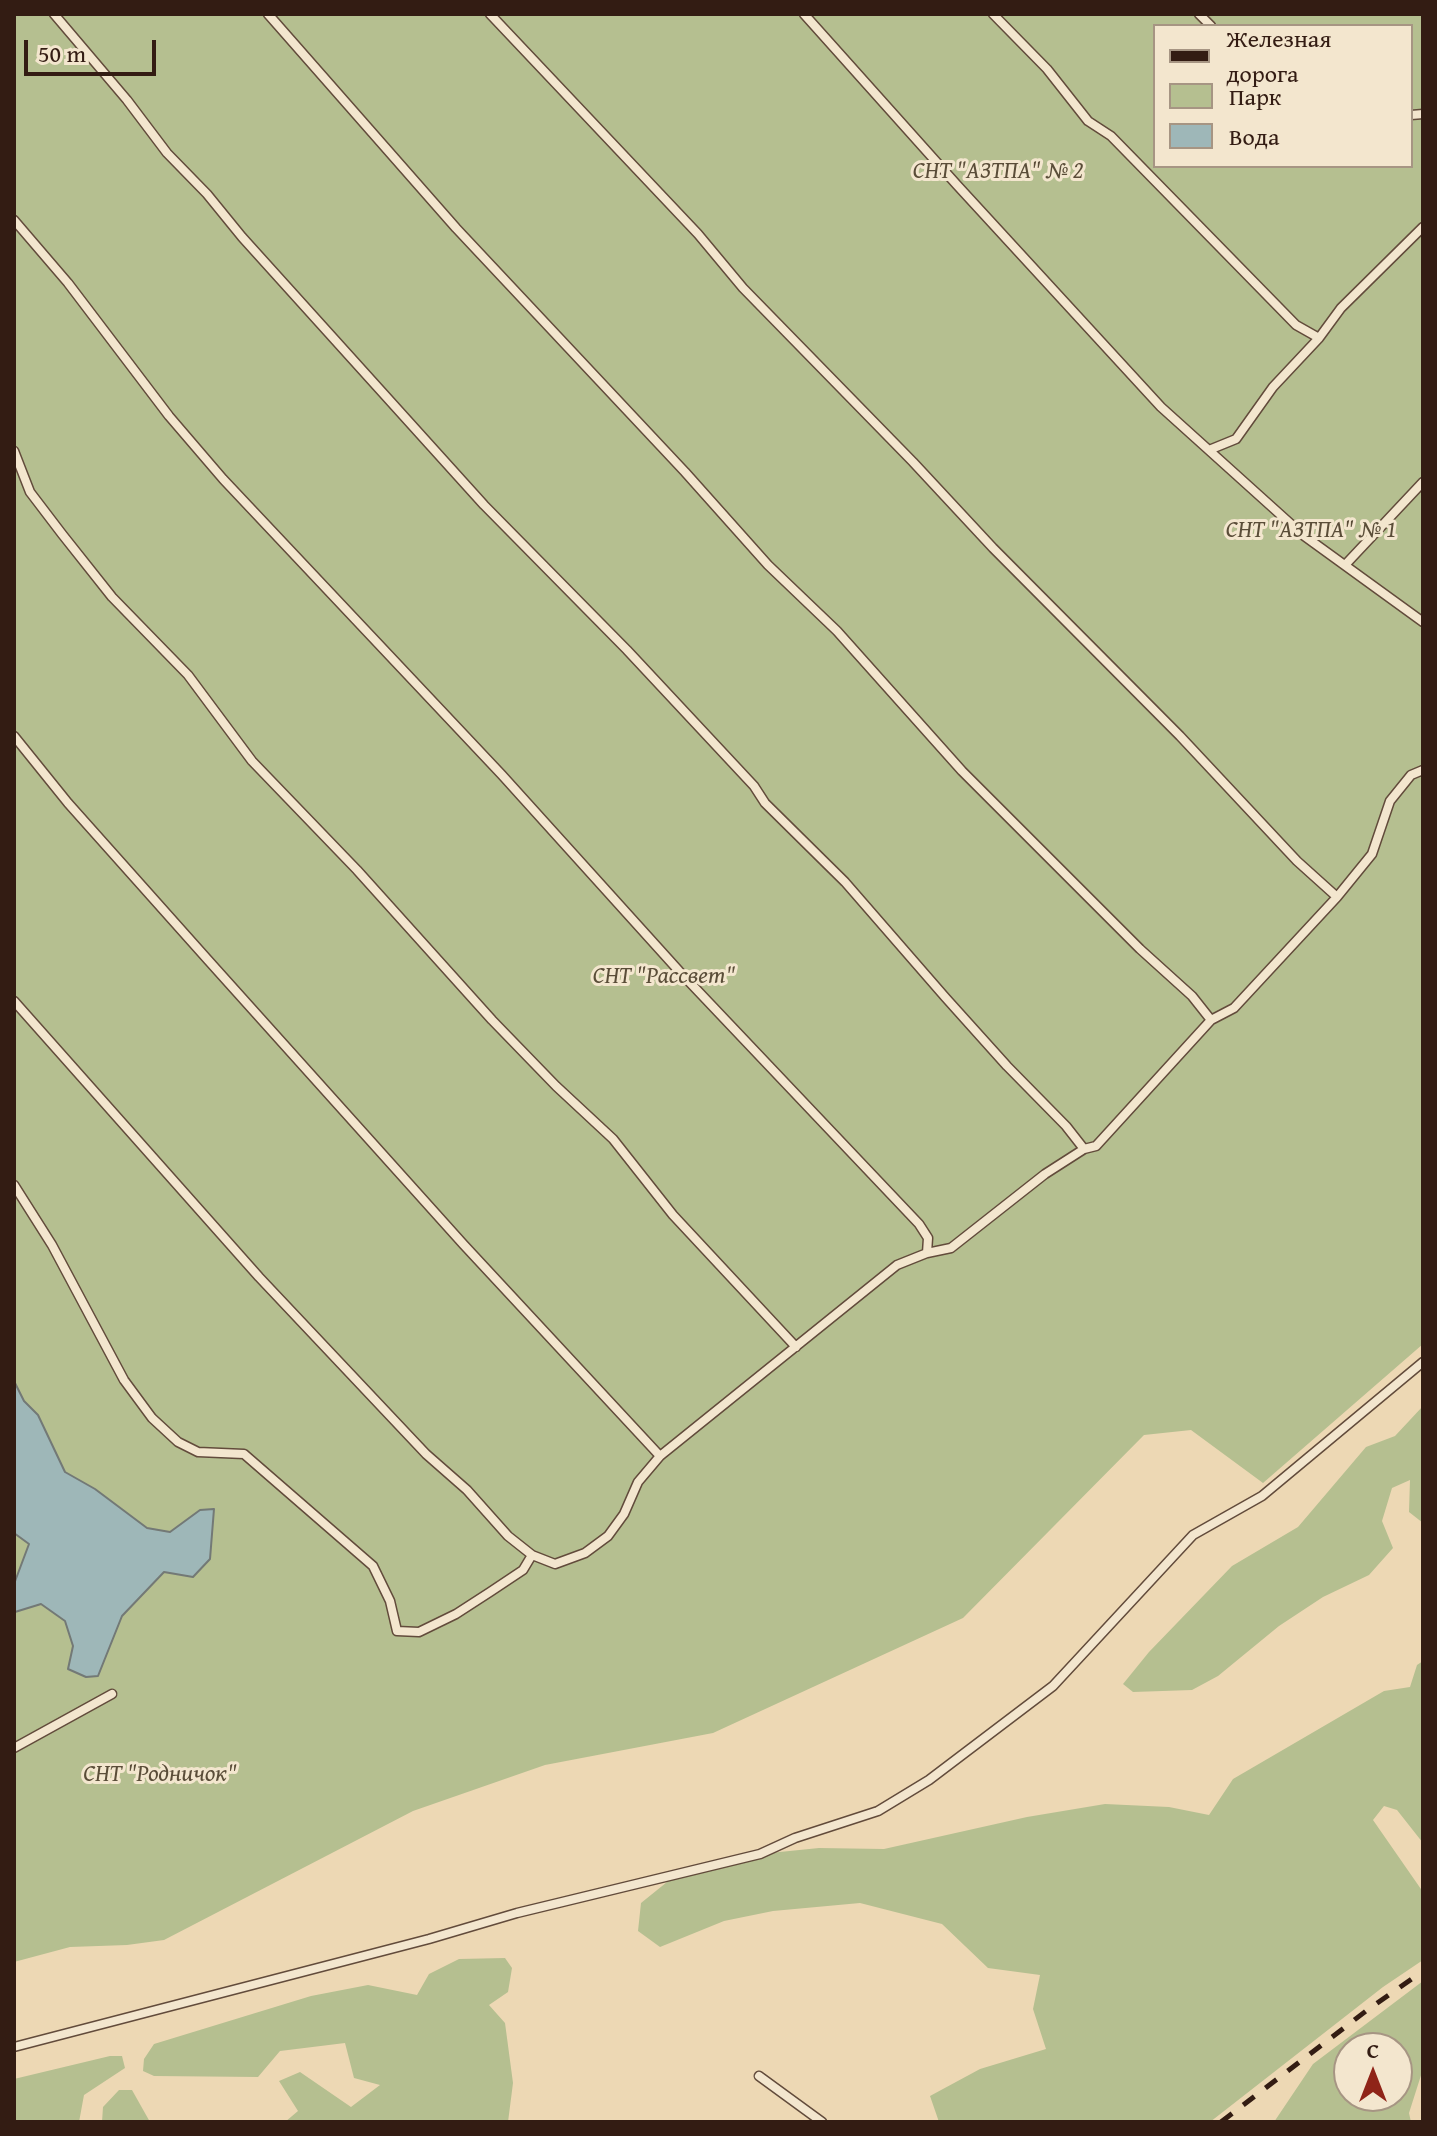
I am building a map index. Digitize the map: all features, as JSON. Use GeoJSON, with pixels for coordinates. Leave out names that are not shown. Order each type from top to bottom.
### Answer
{"type":"FeatureCollection","features":[{"type":"Feature","properties":{"kind":"lane"},"geometry":{"type":"LineString","coordinates":[[54,14],[167,153],[484,505],[627,650],[754,786],[765,803],[845,882],[1084,1149]]}},
{"type":"Feature","properties":{"kind":"lane"},"geometry":{"type":"LineString","coordinates":[[268,14],[456,228],[768,565],[837,631],[962,771],[1140,949],[1192,996],[1211,1020]]}},
{"type":"Feature","properties":{"kind":"lane"},"geometry":{"type":"LineString","coordinates":[[490,14],[677,211],[743,288],[993,548],[1180,736],[1297,861],[1337,897]]}},
{"type":"Feature","properties":{"kind":"lane"},"geometry":{"type":"LineString","coordinates":[[804,14],[1161,407],[1303,535],[1423,622]]}},
{"type":"Feature","properties":{"kind":"lane"},"geometry":{"type":"LineString","coordinates":[[993,14],[1047,69],[1088,121],[1120,145],[1296,325],[1319,338]]}},
{"type":"Feature","properties":{"kind":"lane"},"geometry":{"type":"LineString","coordinates":[[14,220],[68,283],[169,416],[223,479],[502,775],[679,971],[919,1224],[928,1238],[927,1253]]}},
{"type":"Feature","properties":{"kind":"lane"},"geometry":{"type":"LineString","coordinates":[[1209,450],[1236,439],[1273,387],[1319,338],[1341,308],[1423,227]]}},
{"type":"Feature","properties":{"kind":"lane"},"geometry":{"type":"LineString","coordinates":[[14,451],[30,492],[54,524],[112,597],[195,684],[252,761],[357,870],[492,1020],[613,1139],[673,1215],[796,1347]]}},
{"type":"Feature","properties":{"kind":"lane"},"geometry":{"type":"LineString","coordinates":[[1345,565],[1423,482]]}},
{"type":"Feature","properties":{"kind":"lane"},"geometry":{"type":"LineString","coordinates":[[14,736],[68,803],[180,929],[464,1245],[660,1456]]}},
{"type":"Feature","properties":{"kind":"lane"},"geometry":{"type":"LineString","coordinates":[[14,1001],[259,1277],[426,1454],[467,1490],[508,1536],[532,1555],[555,1564],[585,1553],[608,1536],[624,1514],[638,1482],[660,1456],[897,1265],[927,1253],[951,1248],[1045,1174],[1084,1149],[1096,1146],[1211,1020],[1234,1008],[1337,897],[1372,854],[1390,801],[1411,775],[1423,770]]}},
{"type":"Feature","properties":{"kind":"lane"},"geometry":{"type":"LineString","coordinates":[[14,1185],[52,1245],[124,1380],[152,1418],[178,1442],[198,1452],[244,1454],[314,1513],[373,1566],[390,1601],[397,1631],[419,1632],[456,1614],[523,1570],[532,1555]]}},
{"type":"Feature","properties":{"kind":"lane"},"geometry":{"type":"LineString","coordinates":[[14,2047],[429,1939],[517,1913],[760,1854],[795,1838],[878,1811],[929,1780],[1053,1686],[1193,1535],[1262,1496],[1423,1362]]}},
{"type":"Feature","properties":{"kind":"lane"},"geometry":{"type":"LineString","coordinates":[[14,1748],[112,1694]]}},
{"type":"Feature","properties":{"kind":"lane"},"geometry":{"type":"LineString","coordinates":[[759,2076],[822,2122]]}},
{"type":"Feature","properties":{"kind":"green space","name":"СНТ \"Рассвет\""},"geometry":{"type":"Polygon","coordinates":[[[14,14],[1423,14],[1423,1344],[1263,1483],[1191,1430],[1144,1435],[963,1618],[713,1733],[545,1765],[413,1811],[164,1940],[70,1947],[14,1962],[14,14]]]}},
{"type":"Feature","properties":{"kind":"green space"},"geometry":{"type":"Polygon","coordinates":[[[1423,1406],[1423,1523],[1409,1512],[1410,1480],[1392,1488],[1382,1521],[1393,1548],[1369,1575],[1323,1597],[1279,1626],[1218,1676],[1192,1690],[1133,1692],[1123,1684],[1149,1652],[1232,1566],[1298,1527],[1366,1447],[1395,1436],[1423,1406]]]}},
{"type":"Feature","properties":{"kind":"green space"},"geometry":{"type":"Polygon","coordinates":[[[1423,1661],[1423,1843],[1397,1810],[1384,1806],[1373,1820],[1423,1892],[1423,1960],[1383,1987],[1210,2122],[939,2122],[930,2096],[980,2069],[1046,2049],[1033,2009],[1040,1975],[988,1968],[942,1924],[860,1903],[773,1911],[724,1921],[660,1947],[638,1931],[641,1903],[672,1878],[760,1854],[819,1848],[884,1849],[1027,1817],[1105,1804],[1169,1807],[1209,1815],[1233,1779],[1384,1691],[1410,1687],[1417,1665],[1423,1661]]]}},
{"type":"Feature","properties":{"kind":"green space"},"geometry":{"type":"Polygon","coordinates":[[[505,1958],[512,1968],[508,1992],[489,2005],[505,2023],[513,2083],[508,2122],[285,2122],[298,2111],[279,2081],[300,2072],[351,2107],[380,2085],[354,2078],[345,2043],[280,2051],[258,2077],[154,2076],[143,2071],[144,2059],[154,2044],[311,1996],[368,1985],[417,1995],[429,1974],[459,1959],[505,1958]]]}},
{"type":"Feature","properties":{"kind":"green space"},"geometry":{"type":"Polygon","coordinates":[[[1423,1981],[1423,2069],[1413,2100],[1413,2032],[1355,2032],[1423,1981]]]}},
{"type":"Feature","properties":{"kind":"green space"},"geometry":{"type":"Polygon","coordinates":[[[1333,2049],[1333,2112],[1409,2112],[1411,2122],[1274,2122],[1313,2064],[1333,2049]]]}},
{"type":"Feature","properties":{"kind":"green space"},"geometry":{"type":"Polygon","coordinates":[[[110,2056],[122,2056],[125,2068],[84,2095],[79,2122],[14,2122],[14,2079],[110,2056]]]}},
{"type":"Feature","properties":{"kind":"green space"},"geometry":{"type":"Polygon","coordinates":[[[119,2090],[132,2090],[150,2122],[102,2122],[103,2107],[119,2090]]]}},
{"type":"Feature","properties":{"kind":"water"},"geometry":{"type":"Polygon","coordinates":[[[14,1381],[24,1401],[38,1415],[65,1472],[95,1489],[147,1528],[170,1532],[200,1510],[214,1509],[210,1559],[193,1577],[164,1572],[122,1616],[98,1676],[86,1677],[68,1669],[73,1646],[65,1621],[41,1604],[14,1610],[14,1584],[29,1544],[14,1533],[14,1381]]]}},
{"type":"Feature","properties":{"kind":"railway"},"geometry":{"type":"LineString","coordinates":[[1221,2122],[1423,1971]]}},
{"type":"Feature","properties":{"kind":"park label","name":"СНТ \"АЗТПА\" № 2"},"geometry":{"type":"Point","coordinates":[998,172]}},
{"type":"Feature","properties":{"kind":"park label","name":"СНТ \"АЗТПА\" № 1"},"geometry":{"type":"Point","coordinates":[1311,531]}},
{"type":"Feature","properties":{"kind":"park label","name":"СНТ \"Родничок\""},"geometry":{"type":"Point","coordinates":[160,1775]}}]}
